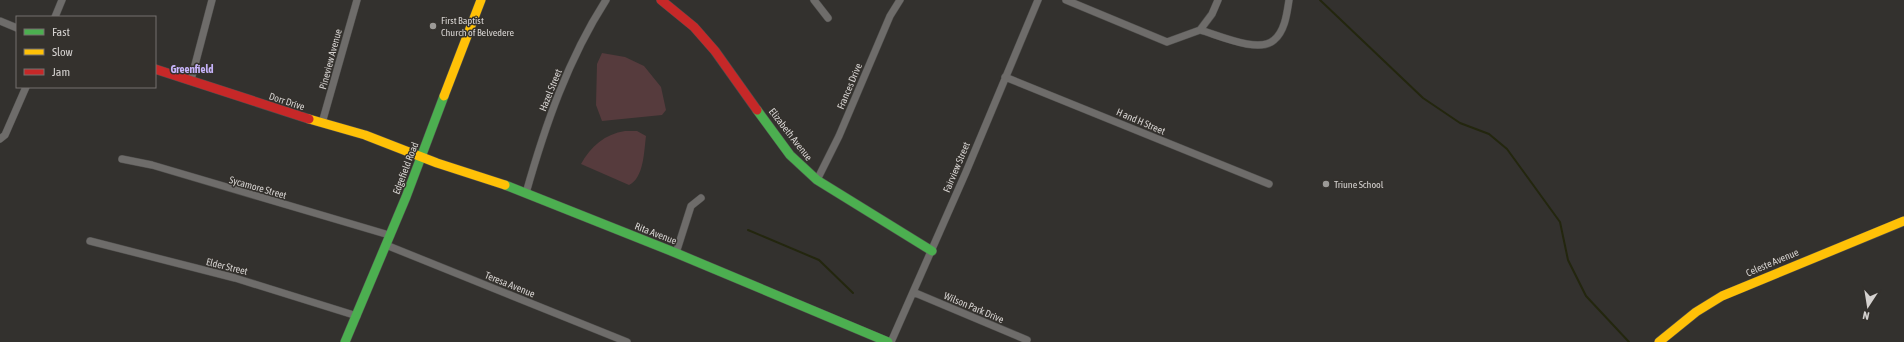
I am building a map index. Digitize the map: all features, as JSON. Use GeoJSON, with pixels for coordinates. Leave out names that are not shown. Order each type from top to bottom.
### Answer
{"type":"FeatureCollection","features":[{"type":"Feature","properties":{"kind":"street"},"geometry":{"type":"LineString","coordinates":[[55,16],[62,0]]}},
{"type":"Feature","properties":{"kind":"street"},"geometry":{"type":"LineString","coordinates":[[191,80],[212,0]]}},
{"type":"Feature","properties":{"kind":"street","name":"Pineview Avenue"},"geometry":{"type":"LineString","coordinates":[[322,123],[357,0]]}},
{"type":"Feature","properties":{"kind":"street","name":"Edgefield Road"},"geometry":{"type":"LineString","coordinates":[[345,342],[386,245],[417,155],[439,107],[482,0]]}},
{"type":"Feature","properties":{"kind":"street","name":"Hazel Street"},"geometry":{"type":"LineString","coordinates":[[526,193],[538,150],[562,84],[589,29],[606,0]]}},
{"type":"Feature","properties":{"kind":"street","name":"Elizabeth Avenue"},"geometry":{"type":"LineString","coordinates":[[661,0],[694,27],[715,52],[790,155],[806,171],[817,180],[932,251]]}},
{"type":"Feature","properties":{"kind":"street"},"geometry":{"type":"LineString","coordinates":[[814,0],[828,18]]}},
{"type":"Feature","properties":{"kind":"street","name":"Frances Drive"},"geometry":{"type":"LineString","coordinates":[[817,180],[839,136],[890,16],[900,0]]}},
{"type":"Feature","properties":{"kind":"street","name":"Fairview Street"},"geometry":{"type":"LineString","coordinates":[[891,342],[932,251],[1038,0]]}},
{"type":"Feature","properties":{"kind":"street"},"geometry":{"type":"LineString","coordinates":[[1066,0],[1167,42],[1200,30],[1212,14],[1218,0]]}},
{"type":"Feature","properties":{"kind":"street"},"geometry":{"type":"LineString","coordinates":[[1200,30],[1251,45],[1261,46],[1268,44],[1275,39],[1285,22],[1289,0]]}},
{"type":"Feature","properties":{"kind":"street"},"geometry":{"type":"LineString","coordinates":[[0,21],[16,28]]}},
{"type":"Feature","properties":{"kind":"street","name":"Dorr Drive"},"geometry":{"type":"LineString","coordinates":[[156,69],[322,123],[365,135],[417,155]]}},
{"type":"Feature","properties":{"kind":"street","name":"H and H Street"},"geometry":{"type":"LineString","coordinates":[[1005,77],[1268,184]]}},
{"type":"Feature","properties":{"kind":"street"},"geometry":{"type":"LineString","coordinates":[[0,139],[6,135],[26,88]]}},
{"type":"Feature","properties":{"kind":"street","name":"Rita Avenue"},"geometry":{"type":"LineString","coordinates":[[417,155],[526,193],[676,253],[888,342]]}},
{"type":"Feature","properties":{"kind":"street","name":"Sycamore Street"},"geometry":{"type":"LineString","coordinates":[[122,159],[152,165],[389,235]]}},
{"type":"Feature","properties":{"kind":"street"},"geometry":{"type":"LineString","coordinates":[[676,253],[691,206],[701,198]]}},
{"type":"Feature","properties":{"kind":"street","name":"Celeste Avenue"},"geometry":{"type":"LineString","coordinates":[[1659,342],[1696,312],[1727,294],[1904,221]]}},
{"type":"Feature","properties":{"kind":"street","name":"Elder Street"},"geometry":{"type":"LineString","coordinates":[[90,241],[235,278],[357,316]]}},
{"type":"Feature","properties":{"kind":"street","name":"Teresa Avenue"},"geometry":{"type":"LineString","coordinates":[[386,245],[627,342]]}},
{"type":"Feature","properties":{"kind":"street","name":"Wilson Park Drive"},"geometry":{"type":"LineString","coordinates":[[913,292],[1028,340]]}},
{"type":"Feature","properties":{"kind":"shaded area"},"geometry":{"type":"Polygon","coordinates":[[[602,53],[625,57],[644,66],[661,87],[666,110],[662,115],[602,121],[596,105],[597,64],[602,53]]]}},
{"type":"Feature","properties":{"kind":"shaded area"},"geometry":{"type":"Polygon","coordinates":[[[625,131],[637,131],[646,136],[642,164],[638,176],[634,182],[629,185],[581,164],[589,152],[599,142],[611,135],[625,131]]]}},
{"type":"Feature","properties":{"kind":"waterway"},"geometry":{"type":"LineString","coordinates":[[1320,0],[1423,98],[1460,123],[1489,134],[1507,149],[1560,222],[1568,260],[1586,296],[1629,342]]}},
{"type":"Feature","properties":{"kind":"waterway"},"geometry":{"type":"LineString","coordinates":[[748,230],[819,260],[853,293]]}},
{"type":"Feature","properties":{"kind":"traffic: fast"},"geometry":{"type":"LineString","coordinates":[[345,342],[406,197],[444,96]]}},
{"type":"Feature","properties":{"kind":"traffic: fast"},"geometry":{"type":"LineString","coordinates":[[757,110],[790,155],[817,180],[932,251]]}},
{"type":"Feature","properties":{"kind":"traffic: fast"},"geometry":{"type":"LineString","coordinates":[[505,185],[676,253],[888,342]]}},
{"type":"Feature","properties":{"kind":"traffic: slow"},"geometry":{"type":"LineString","coordinates":[[444,96],[481,0]]}},
{"type":"Feature","properties":{"kind":"traffic: slow"},"geometry":{"type":"LineString","coordinates":[[309,119],[365,135],[437,163],[505,185]]}},
{"type":"Feature","properties":{"kind":"traffic: slow"},"geometry":{"type":"LineString","coordinates":[[1659,342],[1696,312],[1722,296],[1904,221]]}},
{"type":"Feature","properties":{"kind":"traffic: jam"},"geometry":{"type":"LineString","coordinates":[[661,0],[694,27],[715,51],[757,110]]}},
{"type":"Feature","properties":{"kind":"traffic: jam"},"geometry":{"type":"LineString","coordinates":[[156,69],[309,119]]}},
{"type":"Feature","properties":{"kind":"place","name":"First Baptist Church of Belvedere"},"geometry":{"type":"Point","coordinates":[433,26]}},
{"type":"Feature","properties":{"kind":"place","name":"Triune School"},"geometry":{"type":"Point","coordinates":[1326,184]}},
{"type":"Feature","properties":{"kind":"district","name":"Greenfield"},"geometry":{"type":"Point","coordinates":[192,69]}}]}
